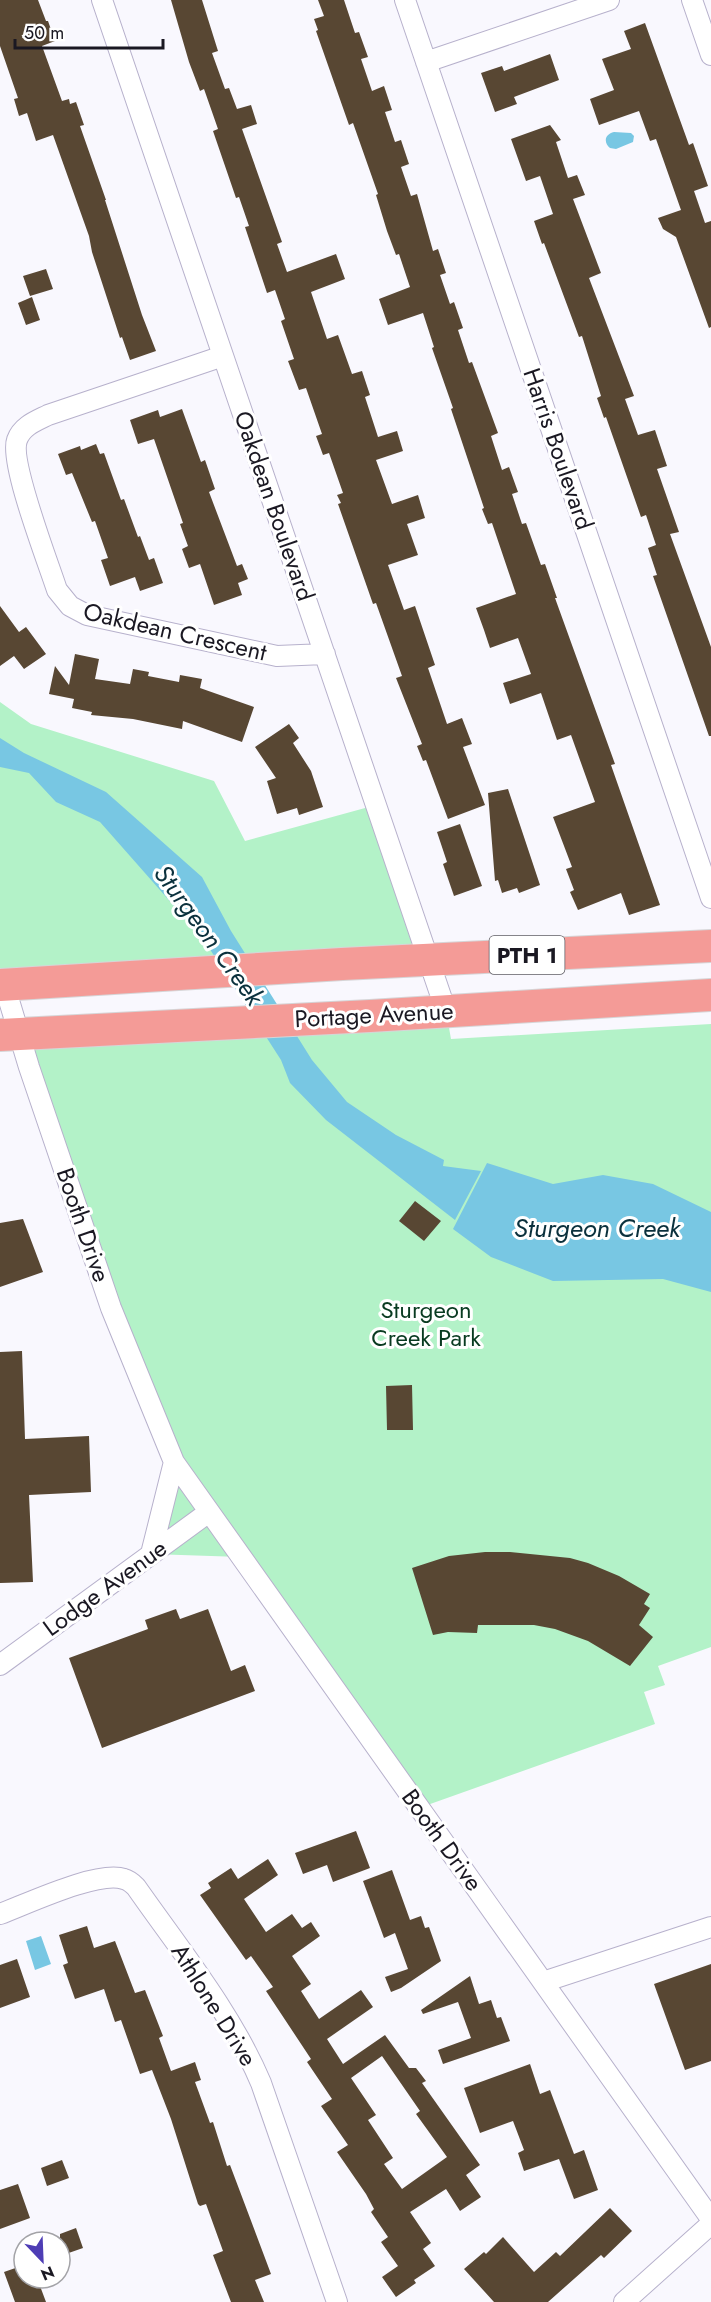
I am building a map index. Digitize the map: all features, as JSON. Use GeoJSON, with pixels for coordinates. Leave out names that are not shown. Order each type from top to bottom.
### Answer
{"type":"FeatureCollection","features":[{"type":"Feature","properties":{"kind":"highway","name":"PTH 1"},"geometry":{"type":"LineString","coordinates":[[2,985],[342,964],[711,946]]}},
{"type":"Feature","properties":{"kind":"highway","name":"Portage Avenue"},"geometry":{"type":"LineString","coordinates":[[9,1034],[370,1016],[711,995]]}},
{"type":"Feature","properties":{"kind":"street","name":"Oakdean Boulevard"},"geometry":{"type":"LineString","coordinates":[[102,0],[446,1011]]}},
{"type":"Feature","properties":{"kind":"street","name":"Harris Boulevard"},"geometry":{"type":"LineString","coordinates":[[405,0],[709,886]]}},
{"type":"Feature","properties":{"kind":"street"},"geometry":{"type":"LineString","coordinates":[[426,62],[609,0]]}},
{"type":"Feature","properties":{"kind":"street"},"geometry":{"type":"LineString","coordinates":[[692,0],[711,55]]}},
{"type":"Feature","properties":{"kind":"street","name":"Oakdean Crescent"},"geometry":{"type":"LineString","coordinates":[[223,356],[48,415],[22,430],[15,446],[17,467],[57,590],[69,606],[87,615],[277,656],[325,654]]}},
{"type":"Feature","properties":{"kind":"street","name":"Booth Drive"},"geometry":{"type":"LineString","coordinates":[[2,985],[9,1034],[111,1308],[174,1462],[711,2219]]}},
{"type":"Feature","properties":{"kind":"street"},"geometry":{"type":"LineString","coordinates":[[152,1554],[174,1462]]}},
{"type":"Feature","properties":{"kind":"street","name":"Lodge Avenue"},"geometry":{"type":"LineString","coordinates":[[0,1665],[209,1512]]}},
{"type":"Feature","properties":{"kind":"street","name":"Athlone Drive"},"geometry":{"type":"LineString","coordinates":[[0,1914],[88,1881],[107,1878],[125,1879],[136,1887],[233,2026],[247,2050],[261,2083],[337,2302]]}},
{"type":"Feature","properties":{"kind":"street"},"geometry":{"type":"LineString","coordinates":[[543,1982],[711,1927]]}},
{"type":"Feature","properties":{"kind":"street"},"geometry":{"type":"LineString","coordinates":[[624,2302],[711,2224]]}},
{"type":"Feature","properties":{"kind":"green space"},"geometry":{"type":"Polygon","coordinates":[[[0,702],[31,724],[214,781],[245,841],[376,805],[428,961],[0,985],[0,702]]]}},
{"type":"Feature","properties":{"kind":"green space","name":"Sturgeon Creek Park"},"geometry":{"type":"Polygon","coordinates":[[[446,1011],[451,1039],[711,1024],[711,1647],[658,1666],[665,1685],[644,1692],[655,1724],[419,1808],[241,1557],[151,1554],[174,1462],[19,1034],[446,1011]]]}},
{"type":"Feature","properties":{"kind":"water"},"geometry":{"type":"Polygon","coordinates":[[[614,132],[631,133],[634,136],[633,142],[616,149],[610,148],[606,143],[606,138],[614,132]]]}},
{"type":"Feature","properties":{"kind":"water","name":"Sturgeon Creek"},"geometry":{"type":"Polygon","coordinates":[[[0,738],[24,753],[106,792],[202,877],[231,931],[312,1060],[347,1102],[396,1135],[444,1160],[443,1166],[481,1171],[455,1220],[326,1120],[290,1083],[281,1060],[204,940],[100,822],[56,802],[29,773],[0,767],[0,738]]]}},
{"type":"Feature","properties":{"kind":"water","name":"Sturgeon Creek"},"geometry":{"type":"Polygon","coordinates":[[[487,1163],[553,1184],[603,1175],[653,1184],[711,1212],[711,1292],[663,1279],[553,1281],[491,1257],[453,1229],[487,1163]]]}},
{"type":"Feature","properties":{"kind":"water"},"geometry":{"type":"Polygon","coordinates":[[[41,1936],[51,1964],[35,1970],[26,1941],[41,1936]]]}},
{"type":"Feature","properties":{"kind":"building"},"geometry":{"type":"Polygon","coordinates":[[[0,0],[38,0],[46,21],[48,21],[55,41],[42,46],[62,101],[69,99],[70,104],[76,102],[84,125],[80,126],[156,351],[130,360],[122,337],[120,338],[89,236],[53,135],[36,141],[27,113],[19,116],[14,99],[18,98],[0,46],[0,0]]]}},
{"type":"Feature","properties":{"kind":"building"},"geometry":{"type":"Polygon","coordinates":[[[171,0],[202,0],[218,51],[212,53],[225,89],[229,88],[237,109],[251,105],[257,124],[242,129],[282,242],[277,244],[287,272],[336,254],[345,279],[311,292],[327,339],[338,335],[352,374],[362,371],[370,395],[365,397],[378,437],[397,431],[403,451],[376,460],[392,504],[418,495],[425,518],[407,524],[418,555],[388,565],[404,610],[415,606],[435,665],[428,668],[447,724],[462,718],[472,744],[463,747],[485,805],[448,819],[426,760],[423,761],[417,746],[422,744],[396,678],[402,676],[376,603],[373,604],[338,504],[341,503],[337,495],[343,493],[329,453],[323,455],[316,436],[322,434],[306,388],[299,390],[288,361],[294,359],[281,321],[285,319],[275,290],[267,293],[245,227],[249,226],[239,197],[236,198],[213,131],[218,129],[204,89],[200,91],[189,62],[171,0]]]}},
{"type":"Feature","properties":{"kind":"building"},"geometry":{"type":"Polygon","coordinates":[[[318,0],[344,0],[355,33],[359,32],[368,57],[361,59],[372,91],[384,86],[392,110],[385,112],[395,142],[401,140],[409,164],[401,167],[411,196],[417,194],[433,251],[438,249],[446,273],[440,275],[450,304],[454,302],[463,328],[458,330],[469,363],[472,362],[498,433],[491,436],[502,470],[509,467],[518,492],[512,494],[522,524],[526,523],[541,565],[545,564],[615,764],[611,765],[660,905],[629,915],[621,893],[578,910],[570,892],[574,890],[566,869],[572,867],[553,817],[595,802],[571,735],[557,740],[541,693],[510,704],[503,683],[531,674],[518,638],[490,648],[476,608],[516,594],[492,523],[488,524],[482,509],[484,508],[451,409],[453,408],[432,348],[434,347],[423,313],[388,325],[379,299],[410,287],[399,254],[396,255],[387,231],[376,195],[378,194],[353,123],[349,125],[316,31],[318,30],[314,19],[324,16],[318,0]]]}},
{"type":"Feature","properties":{"kind":"building"},"geometry":{"type":"Polygon","coordinates":[[[645,23],[689,145],[693,143],[708,186],[694,191],[705,223],[711,221],[711,327],[709,328],[676,237],[663,229],[658,218],[681,210],[656,139],[650,141],[639,111],[599,125],[590,99],[614,90],[602,59],[631,49],[624,31],[645,23]]]}},
{"type":"Feature","properties":{"kind":"building"},"geometry":{"type":"Polygon","coordinates":[[[550,54],[559,80],[514,97],[517,104],[495,112],[481,73],[502,66],[504,71],[550,54]]]}},
{"type":"Feature","properties":{"kind":"building"},"geometry":{"type":"Polygon","coordinates":[[[550,125],[561,140],[556,142],[568,178],[577,175],[585,195],[573,199],[601,273],[589,278],[634,396],[625,399],[638,435],[655,430],[667,466],[657,469],[679,532],[670,534],[711,647],[711,736],[709,736],[653,576],[657,575],[648,548],[656,545],[646,515],[641,517],[606,417],[604,418],[597,398],[601,396],[582,336],[579,337],[534,221],[553,214],[540,176],[526,181],[511,139],[550,125]]]}},
{"type":"Feature","properties":{"kind":"building"},"geometry":{"type":"Polygon","coordinates":[[[46,269],[53,289],[30,296],[23,276],[46,269]]]}},
{"type":"Feature","properties":{"kind":"building"},"geometry":{"type":"Polygon","coordinates":[[[32,297],[40,320],[26,325],[18,303],[32,297]]]}},
{"type":"Feature","properties":{"kind":"building"},"geometry":{"type":"Polygon","coordinates":[[[182,409],[201,462],[205,460],[215,489],[209,492],[237,566],[242,564],[248,579],[238,583],[242,595],[214,605],[200,564],[189,568],[182,549],[188,546],[180,524],[183,523],[154,439],[138,444],[130,420],[158,410],[160,417],[182,409]]]}},
{"type":"Feature","properties":{"kind":"building"},"geometry":{"type":"Polygon","coordinates":[[[96,444],[100,454],[104,453],[121,500],[124,499],[149,560],[154,558],[163,583],[140,591],[135,577],[110,586],[101,560],[108,558],[95,521],[92,522],[72,473],[66,475],[58,454],[80,446],[81,450],[96,444]]]}},
{"type":"Feature","properties":{"kind":"building"},"geometry":{"type":"Polygon","coordinates":[[[0,606],[19,632],[26,627],[46,654],[24,669],[14,656],[0,666],[0,606]]]}},
{"type":"Feature","properties":{"kind":"building"},"geometry":{"type":"Polygon","coordinates":[[[75,654],[99,659],[95,679],[130,684],[133,669],[149,672],[148,676],[179,682],[180,675],[202,679],[200,688],[254,707],[242,742],[183,721],[182,729],[133,719],[91,715],[92,712],[72,708],[74,699],[49,694],[55,666],[69,685],[75,654]]]}},
{"type":"Feature","properties":{"kind":"building"},"geometry":{"type":"Polygon","coordinates":[[[289,724],[299,738],[293,743],[311,771],[323,807],[299,815],[297,808],[277,814],[267,781],[276,778],[255,747],[289,724]]]}},
{"type":"Feature","properties":{"kind":"building"},"geometry":{"type":"Polygon","coordinates":[[[508,789],[540,885],[519,893],[517,888],[502,893],[498,880],[495,881],[488,793],[508,789]]]}},
{"type":"Feature","properties":{"kind":"building"},"geometry":{"type":"Polygon","coordinates":[[[460,824],[482,886],[454,896],[443,864],[447,862],[437,832],[460,824]]]}},
{"type":"Feature","properties":{"kind":"building"},"geometry":{"type":"Polygon","coordinates":[[[415,1201],[441,1221],[424,1241],[399,1221],[415,1201]]]}},
{"type":"Feature","properties":{"kind":"building"},"geometry":{"type":"Polygon","coordinates":[[[23,1219],[43,1272],[0,1287],[0,1223],[23,1219]]]}},
{"type":"Feature","properties":{"kind":"building"},"geometry":{"type":"Polygon","coordinates":[[[22,1351],[25,1439],[89,1436],[91,1492],[29,1495],[33,1582],[0,1583],[0,1352],[22,1351]]]}},
{"type":"Feature","properties":{"kind":"building"},"geometry":{"type":"Polygon","coordinates":[[[412,1385],[413,1430],[387,1430],[386,1386],[412,1385]]]}},
{"type":"Feature","properties":{"kind":"building"},"geometry":{"type":"Polygon","coordinates":[[[485,1552],[570,1558],[619,1576],[650,1594],[644,1604],[650,1608],[639,1625],[653,1637],[630,1666],[588,1641],[555,1629],[534,1625],[478,1625],[477,1633],[448,1632],[433,1635],[412,1568],[449,1556],[485,1552]]]}},
{"type":"Feature","properties":{"kind":"building"},"geometry":{"type":"Polygon","coordinates":[[[176,1609],[180,1619],[208,1609],[231,1671],[245,1665],[255,1691],[102,1748],[69,1658],[148,1629],[145,1620],[176,1609]]]}},
{"type":"Feature","properties":{"kind":"building"},"geometry":{"type":"Polygon","coordinates":[[[356,1831],[370,1868],[333,1882],[327,1865],[303,1874],[295,1853],[356,1831]]]}},
{"type":"Feature","properties":{"kind":"building"},"geometry":{"type":"Polygon","coordinates":[[[268,1859],[278,1875],[244,1899],[266,1932],[292,1914],[302,1928],[311,1922],[320,1936],[292,1956],[311,1984],[301,1991],[319,2019],[361,1990],[373,2007],[327,2039],[343,2064],[385,2035],[409,2068],[416,2068],[426,2081],[422,2083],[480,2165],[466,2175],[481,2197],[460,2211],[446,2189],[410,2212],[431,2243],[423,2249],[435,2266],[414,2280],[416,2283],[396,2297],[382,2277],[398,2266],[381,2242],[388,2237],[371,2212],[374,2209],[366,2194],[337,2152],[348,2145],[321,2106],[332,2099],[307,2062],[311,2059],[266,1991],[273,1987],[251,1956],[246,1960],[200,1895],[211,1888],[208,1883],[231,1868],[238,1879],[268,1859]],[[382,2056],[351,2078],[376,2115],[368,2120],[393,2158],[384,2164],[402,2189],[447,2157],[416,2114],[420,2111],[382,2056]]]}},
{"type":"Feature","properties":{"kind":"building"},"geometry":{"type":"Polygon","coordinates":[[[392,1870],[410,1920],[421,1916],[425,1928],[429,1927],[441,1961],[401,1988],[391,1992],[385,1977],[408,1969],[395,1933],[384,1938],[363,1881],[392,1870]]]}},
{"type":"Feature","properties":{"kind":"building"},"geometry":{"type":"Polygon","coordinates":[[[87,1926],[94,1948],[115,1941],[135,1993],[145,1990],[163,2036],[159,2038],[171,2071],[195,2062],[201,2080],[195,2082],[210,2123],[213,2122],[227,2166],[230,2165],[271,2274],[255,2280],[264,2302],[231,2302],[213,2255],[223,2251],[206,2204],[200,2206],[198,2204],[171,2119],[152,2070],[140,2074],[121,2020],[115,2022],[104,1989],[75,1999],[63,1965],[68,1963],[59,1935],[87,1926]]]}},
{"type":"Feature","properties":{"kind":"building"},"geometry":{"type":"Polygon","coordinates":[[[17,1959],[30,1997],[0,2008],[0,1965],[17,1959]]]}},
{"type":"Feature","properties":{"kind":"building"},"geometry":{"type":"Polygon","coordinates":[[[711,1964],[711,2061],[685,2070],[654,1984],[711,1964]]]}},
{"type":"Feature","properties":{"kind":"building"},"geometry":{"type":"Polygon","coordinates":[[[470,1976],[479,2004],[491,2000],[497,2018],[501,2017],[510,2041],[443,2064],[438,2050],[471,2038],[458,2002],[423,2014],[421,2010],[470,1976]]]}},
{"type":"Feature","properties":{"kind":"building"},"geometry":{"type":"Polygon","coordinates":[[[530,2064],[540,2094],[550,2090],[574,2154],[584,2150],[598,2190],[574,2199],[559,2159],[524,2171],[518,2153],[524,2150],[513,2121],[480,2133],[464,2088],[530,2064]]]}},
{"type":"Feature","properties":{"kind":"building"},"geometry":{"type":"Polygon","coordinates":[[[62,2160],[69,2178],[47,2186],[41,2168],[62,2160]]]}},
{"type":"Feature","properties":{"kind":"building"},"geometry":{"type":"Polygon","coordinates":[[[18,2184],[30,2218],[0,2229],[0,2190],[18,2184]]]}},
{"type":"Feature","properties":{"kind":"building"},"geometry":{"type":"Polygon","coordinates":[[[610,2208],[632,2231],[604,2258],[601,2255],[548,2302],[494,2302],[464,2269],[484,2252],[486,2254],[503,2237],[534,2272],[556,2252],[560,2256],[610,2208]]]}},
{"type":"Feature","properties":{"kind":"building"},"geometry":{"type":"Polygon","coordinates":[[[76,2228],[83,2248],[72,2252],[72,2230],[76,2228]]]}},
{"type":"Feature","properties":{"kind":"building"},"geometry":{"type":"Polygon","coordinates":[[[12,2269],[12,2290],[42,2290],[46,2302],[15,2302],[4,2272],[12,2269]]]}}]}
